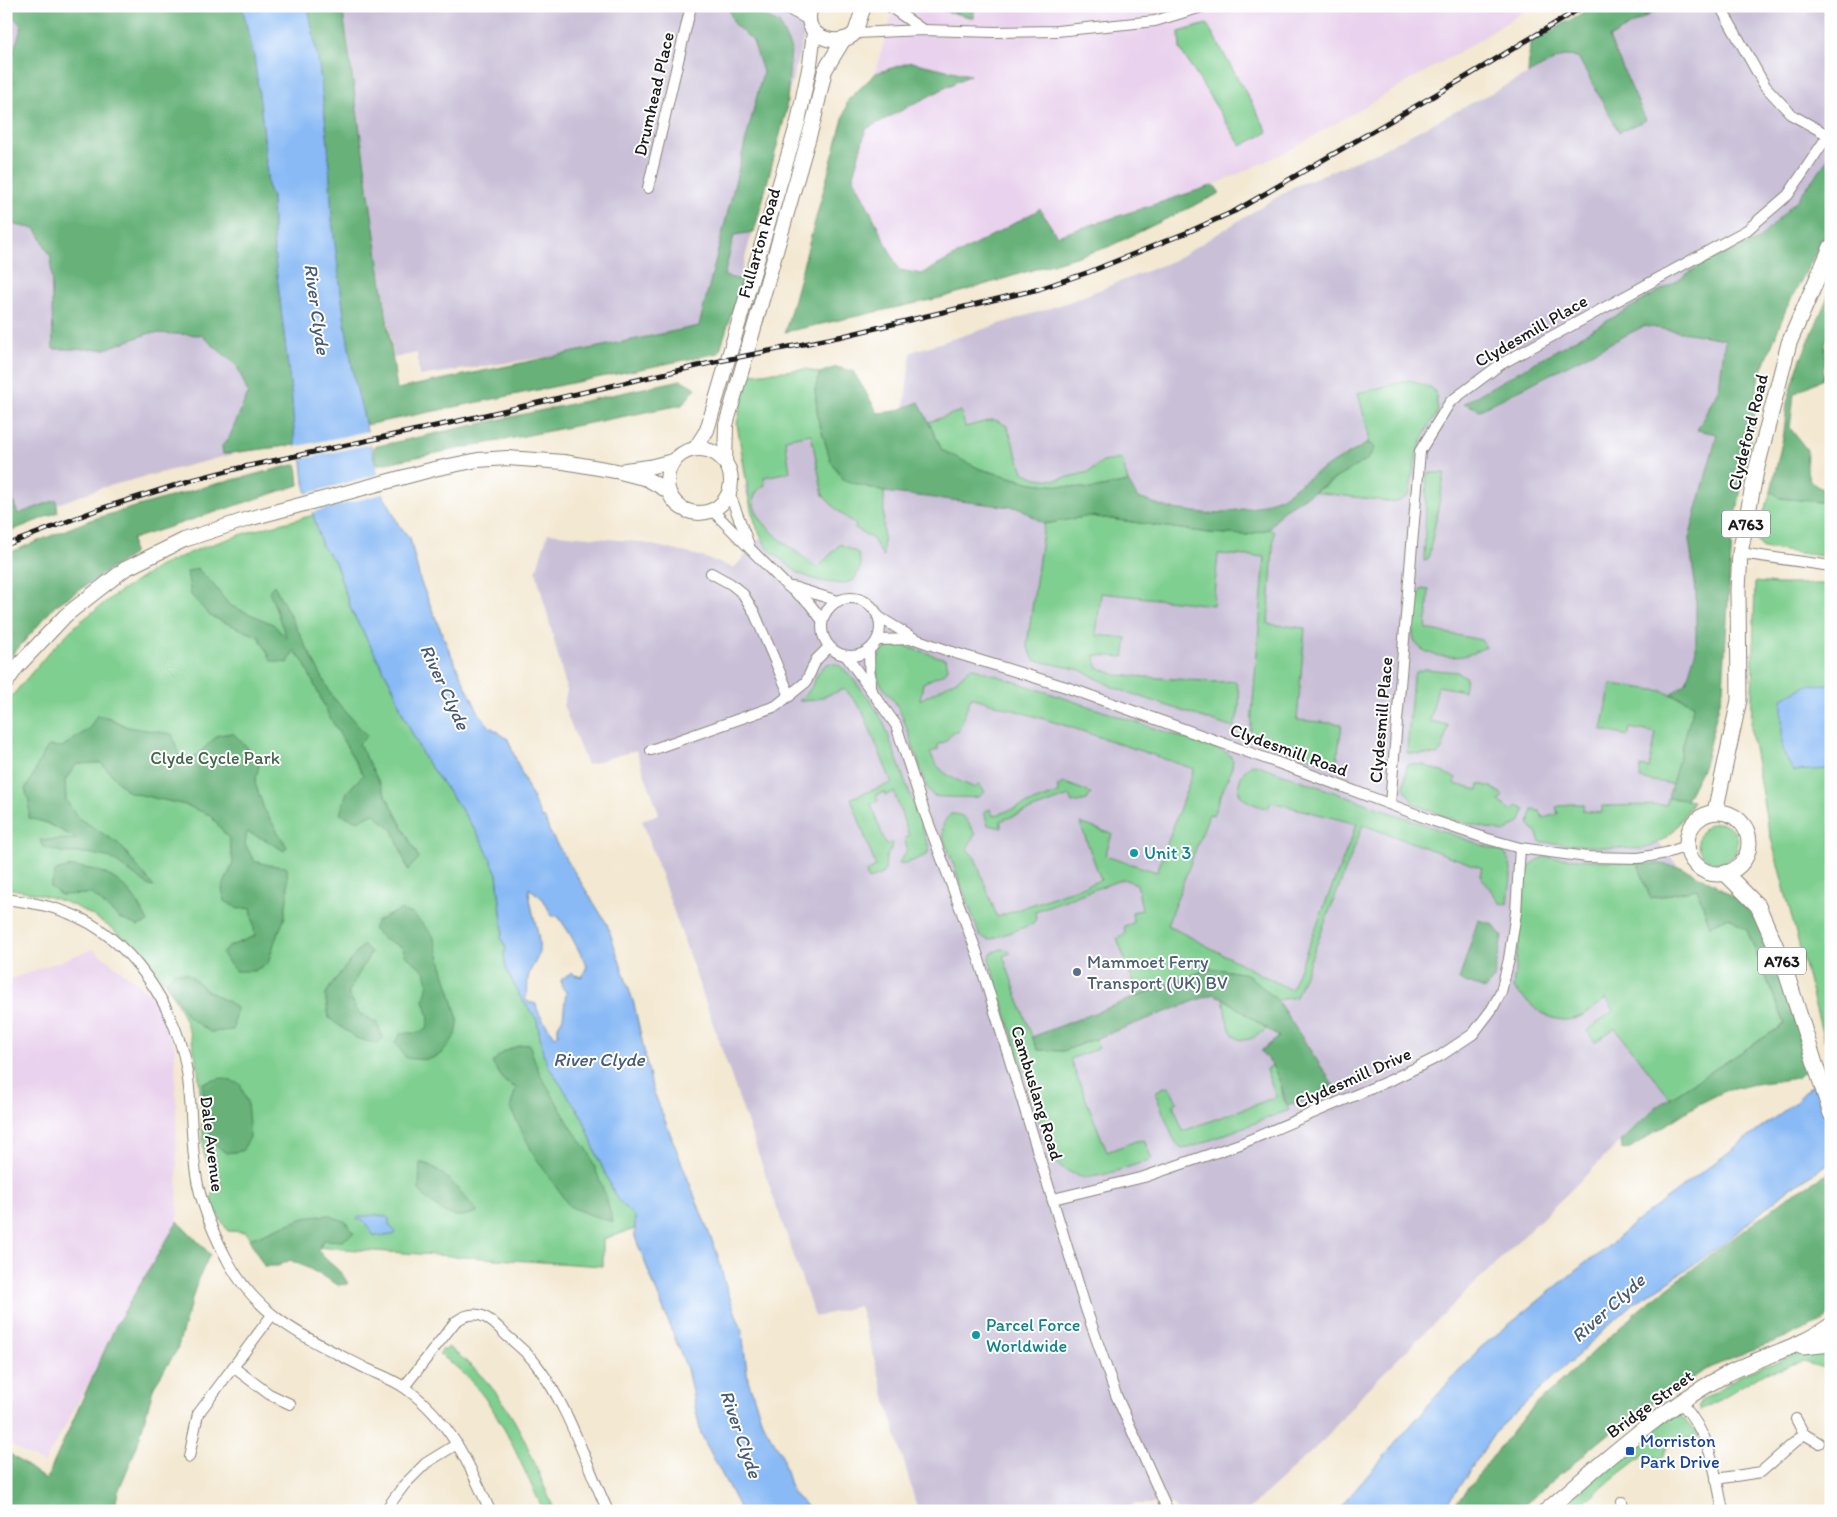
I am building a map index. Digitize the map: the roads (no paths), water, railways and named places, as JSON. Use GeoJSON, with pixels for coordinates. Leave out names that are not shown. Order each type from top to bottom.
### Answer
{"type":"FeatureCollection","features":[{"type":"Feature","properties":{"kind":"main road","name":"Clydeford Road"},"geometry":{"type":"LineString","coordinates":[[1715,812],[1739,700],[1738,590],[1740,553],[1756,471],[1789,343],[1831,247]]}},
{"type":"Feature","properties":{"kind":"main road"},"geometry":{"type":"LineString","coordinates":[[1715,812],[1730,815],[1742,824],[1747,833],[1749,843],[1747,853],[1742,862],[1734,869],[1725,873],[1714,874],[1704,871],[1696,864],[1690,856],[1687,846],[1691,827],[1706,814],[1715,812]]}},
{"type":"Feature","properties":{"kind":"main road","name":"A763"},"geometry":{"type":"LineString","coordinates":[[1725,873],[1758,906],[1783,964],[1831,1114]]}},
{"type":"Feature","properties":{"kind":"main road","name":"Bridge Street"},"geometry":{"type":"LineString","coordinates":[[1546,1511],[1644,1427],[1725,1375],[1750,1363],[1789,1349],[1831,1325]]}},
{"type":"Feature","properties":{"kind":"main road","name":"Bridge Street"},"geometry":{"type":"LineString","coordinates":[[1789,1349],[1831,1344]]}},
{"type":"Feature","properties":{"kind":"street","name":"Drumhead Place"},"geometry":{"type":"LineString","coordinates":[[648,188],[691,6]]}},
{"type":"Feature","properties":{"kind":"street"},"geometry":{"type":"LineString","coordinates":[[782,6],[811,19],[827,40],[850,36],[923,30],[1057,32],[1155,21],[1205,6]]}},
{"type":"Feature","properties":{"kind":"street","name":"Fullarton Road"},"geometry":{"type":"LineString","coordinates":[[726,463],[726,425],[814,119],[825,70],[850,36],[864,6]]}},
{"type":"Feature","properties":{"kind":"street"},"geometry":{"type":"LineString","coordinates":[[889,6],[923,30]]}},
{"type":"Feature","properties":{"kind":"street"},"geometry":{"type":"LineString","coordinates":[[1720,6],[1765,86],[1792,115],[1829,133]]}},
{"type":"Feature","properties":{"kind":"street","name":"Fullarton Road"},"geometry":{"type":"LineString","coordinates":[[695,449],[707,430],[798,122],[810,64],[811,19]]}},
{"type":"Feature","properties":{"kind":"street","name":"Clydesmill Place"},"geometry":{"type":"LineString","coordinates":[[1390,804],[1420,451],[1450,402],[1501,364],[1747,230],[1788,195],[1829,133]]}},
{"type":"Feature","properties":{"kind":"street"},"geometry":{"type":"LineString","coordinates":[[695,449],[712,451],[726,463],[730,472],[731,482],[725,500],[712,510],[702,513],[683,509],[675,503],[668,491],[666,481],[668,470],[673,461],[679,455],[695,449]]}},
{"type":"Feature","properties":{"kind":"street"},"geometry":{"type":"LineString","coordinates":[[6,683],[16,668],[66,614],[125,569],[184,540],[248,519],[434,469],[478,460],[508,458],[564,462],[616,470],[647,480],[668,491]]}},
{"type":"Feature","properties":{"kind":"street"},"geometry":{"type":"LineString","coordinates":[[616,470],[649,467],[673,461]]}},
{"type":"Feature","properties":{"kind":"street"},"geometry":{"type":"LineString","coordinates":[[729,492],[751,551]]}},
{"type":"Feature","properties":{"kind":"street"},"geometry":{"type":"LineString","coordinates":[[712,510],[785,584],[809,602],[822,620]]}},
{"type":"Feature","properties":{"kind":"street"},"geometry":{"type":"LineString","coordinates":[[1740,553],[1831,566]]}},
{"type":"Feature","properties":{"kind":"street"},"geometry":{"type":"LineString","coordinates":[[711,573],[732,584],[743,594],[754,612],[790,696]]}},
{"type":"Feature","properties":{"kind":"street"},"geometry":{"type":"LineString","coordinates":[[785,584],[838,601]]}},
{"type":"Feature","properties":{"kind":"street"},"geometry":{"type":"LineString","coordinates":[[846,598],[863,600],[870,604],[879,618],[880,632],[878,640],[869,650],[862,654],[847,656],[834,652],[824,639],[822,620],[825,612],[838,601],[846,598]]}},
{"type":"Feature","properties":{"kind":"street","name":"Clydesmill Road"},"geometry":{"type":"LineString","coordinates":[[879,618],[915,639],[1066,687],[1434,821],[1520,848],[1587,857],[1639,858],[1666,853],[1687,846]]}},
{"type":"Feature","properties":{"kind":"street","name":"Clydesmill Road"},"geometry":{"type":"LineString","coordinates":[[878,640],[915,639]]}},
{"type":"Feature","properties":{"kind":"street"},"geometry":{"type":"LineString","coordinates":[[651,750],[776,706],[806,682],[816,660],[829,647]]}},
{"type":"Feature","properties":{"kind":"street"},"geometry":{"type":"LineString","coordinates":[[869,650],[870,687]]}},
{"type":"Feature","properties":{"kind":"street","name":"Cambuslang Road"},"geometry":{"type":"LineString","coordinates":[[847,656],[896,725],[924,811],[976,953],[1086,1309],[1116,1395],[1168,1511]]}},
{"type":"Feature","properties":{"kind":"street","name":"Clydesmill Drive"},"geometry":{"type":"LineString","coordinates":[[1053,1199],[1144,1177],[1240,1144],[1391,1080],[1440,1056],[1473,1034],[1492,1009],[1501,992],[1515,921],[1520,848]]}},
{"type":"Feature","properties":{"kind":"street","name":"Dale Avenue"},"geometry":{"type":"LineString","coordinates":[[6,899],[40,904],[69,913],[84,921],[126,952],[144,972],[167,1008],[177,1031],[187,1071],[193,1152],[198,1185],[208,1219],[230,1265],[255,1300],[272,1315],[296,1332],[404,1387],[440,1419],[471,1468],[490,1511]]}},
{"type":"Feature","properties":{"kind":"street"},"geometry":{"type":"LineString","coordinates":[[404,1387],[455,1322],[463,1316],[470,1314],[481,1315],[491,1320],[536,1363],[557,1397],[608,1511]]}},
{"type":"Feature","properties":{"kind":"street"},"geometry":{"type":"LineString","coordinates":[[189,1457],[198,1414],[272,1315]]}},
{"type":"Feature","properties":{"kind":"street"},"geometry":{"type":"LineString","coordinates":[[233,1367],[269,1394],[290,1404]]}},
{"type":"Feature","properties":{"kind":"street"},"geometry":{"type":"LineString","coordinates":[[1681,1403],[1698,1425],[1710,1450],[1722,1511]]}},
{"type":"Feature","properties":{"kind":"street"},"geometry":{"type":"LineString","coordinates":[[1796,1418],[1804,1434],[1819,1442]]}},
{"type":"Feature","properties":{"kind":"street"},"geometry":{"type":"LineString","coordinates":[[1716,1479],[1762,1472],[1804,1434]]}},
{"type":"Feature","properties":{"kind":"street"},"geometry":{"type":"LineString","coordinates":[[385,1511],[404,1486],[426,1463],[457,1444]]}},
{"type":"Feature","properties":{"kind":"water","name":"River Clyde"},"geometry":{"type":"Polygon","coordinates":[[[242,6],[308,6],[319,66],[328,144],[332,220],[345,324],[354,378],[383,496],[399,526],[410,538],[420,580],[449,650],[479,713],[489,726],[508,739],[541,817],[545,819],[550,833],[607,924],[634,1004],[652,1087],[718,1256],[725,1284],[742,1331],[748,1380],[763,1424],[781,1453],[792,1493],[810,1511],[741,1511],[701,1434],[687,1369],[635,1237],[635,1217],[617,1199],[597,1156],[583,1118],[550,1069],[543,1053],[537,1020],[521,998],[506,969],[504,955],[506,948],[501,938],[503,931],[497,874],[482,841],[424,758],[401,710],[394,689],[352,612],[335,562],[322,546],[304,483],[302,462],[295,445],[292,399],[274,251],[272,197],[268,187],[263,125],[254,56],[242,6]],[[529,888],[539,951],[529,975],[525,998],[528,1002],[536,1004],[541,1017],[555,1037],[558,1034],[558,1026],[563,1018],[566,992],[562,987],[561,980],[572,972],[582,977],[587,966],[570,934],[558,916],[552,916],[543,899],[529,888]]]}},
{"type":"Feature","properties":{"kind":"water"},"geometry":{"type":"Polygon","coordinates":[[[1825,684],[1831,686],[1831,769],[1793,771],[1782,749],[1782,698],[1808,685],[1825,684]]]}},
{"type":"Feature","properties":{"kind":"water","name":"River Clyde"},"geometry":{"type":"Polygon","coordinates":[[[1831,1066],[1831,1160],[1828,1164],[1790,1188],[1722,1245],[1634,1303],[1607,1327],[1496,1431],[1443,1511],[1337,1511],[1480,1348],[1589,1260],[1597,1256],[1633,1224],[1793,1104],[1831,1066]]]}},
{"type":"Feature","properties":{"kind":"water"},"geometry":{"type":"Polygon","coordinates":[[[385,1216],[389,1219],[389,1225],[395,1232],[393,1235],[374,1236],[363,1220],[358,1220],[358,1217],[385,1216]]]}},
{"type":"Feature","properties":{"kind":"railway"},"geometry":{"type":"LineString","coordinates":[[6,545],[97,510],[192,480],[239,468],[454,422],[715,362],[843,336],[1039,289],[1089,272],[1235,211],[1584,6]]}},
{"type":"Feature","properties":{"kind":"place","name":"Unit 3"},"geometry":{"type":"Point","coordinates":[1134,853]}},
{"type":"Feature","properties":{"kind":"place","name":"Mammoet Ferry Transport (UK) BV"},"geometry":{"type":"Point","coordinates":[1077,972]}},
{"type":"Feature","properties":{"kind":"place","name":"Parcel Force Worldwide"},"geometry":{"type":"Point","coordinates":[976,1335]}},
{"type":"Feature","properties":{"kind":"place","name":"Morriston Park Drive"},"geometry":{"type":"Point","coordinates":[1630,1451]}},
{"type":"Feature","properties":{"kind":"park label","name":"Clyde Cycle Park"},"geometry":{"type":"Point","coordinates":[215,758]}}]}
